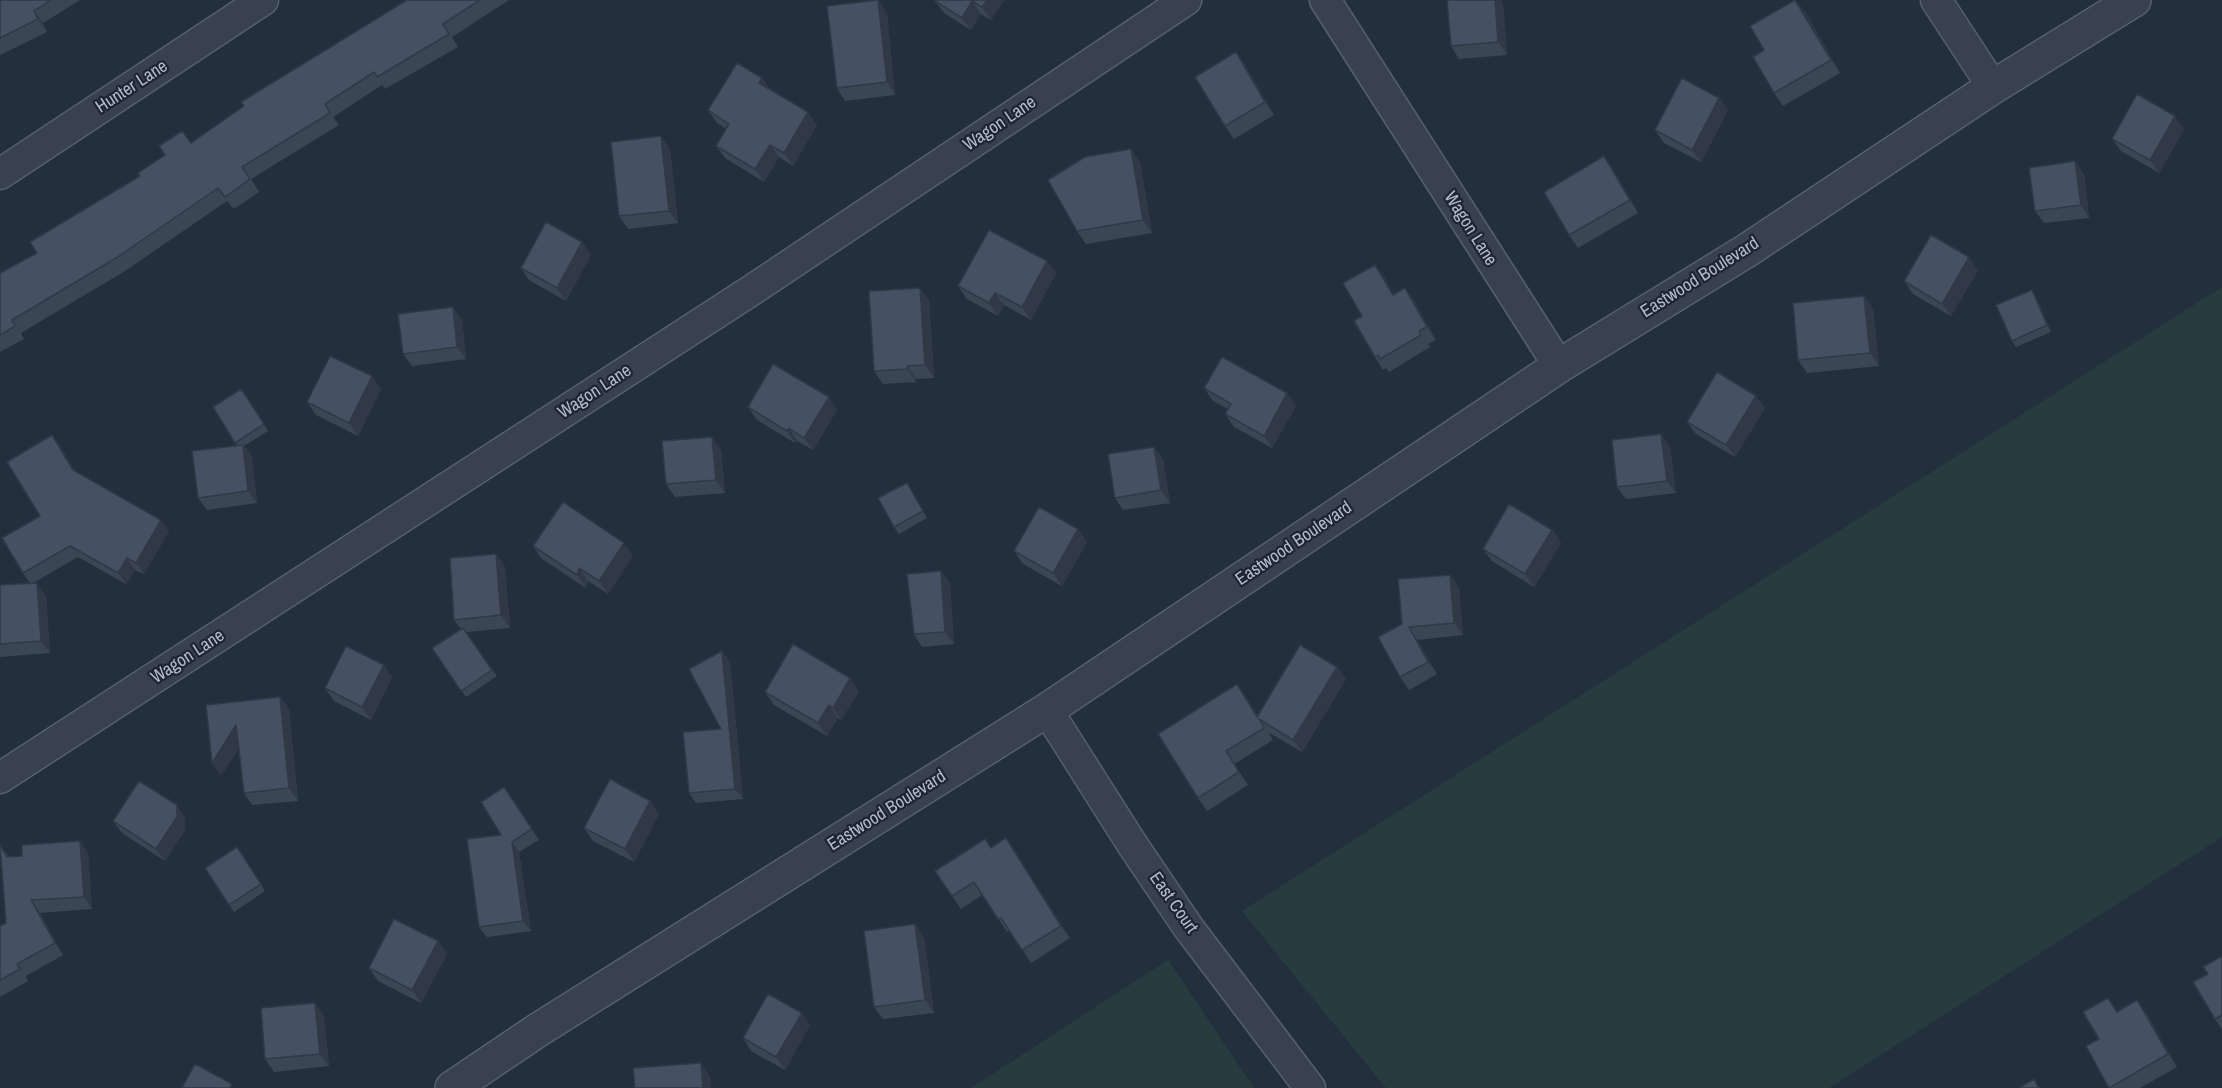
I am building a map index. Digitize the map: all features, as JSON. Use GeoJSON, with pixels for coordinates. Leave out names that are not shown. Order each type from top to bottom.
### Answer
{"type":"FeatureCollection","features":[{"type":"Feature","properties":{"kind":"street","name":"Hunter Lane"},"geometry":{"type":"LineString","coordinates":[[0,174],[263,0]]}},
{"type":"Feature","properties":{"kind":"street","name":"Wagon Lane"},"geometry":{"type":"LineString","coordinates":[[0,778],[752,290],[1186,0]]}},
{"type":"Feature","properties":{"kind":"street","name":"Wagon Lane"},"geometry":{"type":"LineString","coordinates":[[1325,0],[1559,366]]}},
{"type":"Feature","properties":{"kind":"street"},"geometry":{"type":"LineString","coordinates":[[1936,0],[1993,87]]}},
{"type":"Feature","properties":{"kind":"street","name":"Eastwood Boulevard"},"geometry":{"type":"LineString","coordinates":[[452,1088],[538,1030],[1047,710],[1559,366],[1746,250],[1993,87],[2134,0]]}},
{"type":"Feature","properties":{"kind":"street","name":"East Court"},"geometry":{"type":"LineString","coordinates":[[1047,710],[1188,927],[1310,1088]]}},
{"type":"Feature","properties":{"kind":"green space"},"geometry":{"type":"Polygon","coordinates":[[[2222,287],[2222,837],[1829,1088],[1386,1088],[1242,911],[2222,287]]]}},
{"type":"Feature","properties":{"kind":"green space"},"geometry":{"type":"Polygon","coordinates":[[[1168,960],[1254,1088],[971,1088],[1168,960]]]}},
{"type":"Feature","properties":{"kind":"building"},"geometry":{"type":"Polygon","coordinates":[[[0,0],[51,0],[34,11],[38,19],[0,38],[0,0]]]}},
{"type":"Feature","properties":{"kind":"building"},"geometry":{"type":"Polygon","coordinates":[[[407,0],[480,0],[443,24],[449,34],[377,77],[374,72],[325,104],[330,113],[242,167],[250,179],[225,197],[218,188],[116,258],[12,320],[15,326],[0,335],[0,273],[37,253],[30,242],[140,176],[138,173],[165,155],[159,146],[182,131],[191,143],[244,106],[241,102],[407,0]]]}},
{"type":"Feature","properties":{"kind":"building"},"geometry":{"type":"Polygon","coordinates":[[[878,0],[887,82],[837,88],[827,6],[878,0]]]}},
{"type":"Feature","properties":{"kind":"building"},"geometry":{"type":"Polygon","coordinates":[[[935,0],[987,0],[982,7],[972,1],[962,18],[935,0]]]}},
{"type":"Feature","properties":{"kind":"building"},"geometry":{"type":"Polygon","coordinates":[[[1447,0],[1495,0],[1498,42],[1451,46],[1447,0]]]}},
{"type":"Feature","properties":{"kind":"building"},"geometry":{"type":"Polygon","coordinates":[[[1795,0],[1831,60],[1774,93],[1753,57],[1764,50],[1750,26],[1795,0]]]}},
{"type":"Feature","properties":{"kind":"building"},"geometry":{"type":"Polygon","coordinates":[[[1236,52],[1265,102],[1225,126],[1195,77],[1236,52]]]}},
{"type":"Feature","properties":{"kind":"building"},"geometry":{"type":"Polygon","coordinates":[[[737,63],[762,78],[759,83],[808,112],[784,153],[770,145],[755,169],[716,146],[729,124],[708,110],[737,63]]]}},
{"type":"Feature","properties":{"kind":"building"},"geometry":{"type":"Polygon","coordinates":[[[1682,78],[1719,98],[1692,150],[1655,130],[1682,78]]]}},
{"type":"Feature","properties":{"kind":"building"},"geometry":{"type":"Polygon","coordinates":[[[2137,94],[2175,116],[2150,160],[2112,139],[2137,94]]]}},
{"type":"Feature","properties":{"kind":"building"},"geometry":{"type":"Polygon","coordinates":[[[661,136],[669,211],[619,216],[611,142],[661,136]]]}},
{"type":"Feature","properties":{"kind":"building"},"geometry":{"type":"Polygon","coordinates":[[[1131,149],[1143,220],[1077,231],[1048,180],[1085,157],[1131,149]]]}},
{"type":"Feature","properties":{"kind":"building"},"geometry":{"type":"Polygon","coordinates":[[[1604,156],[1630,200],[1569,235],[1544,192],[1604,156]]]}},
{"type":"Feature","properties":{"kind":"building"},"geometry":{"type":"Polygon","coordinates":[[[2075,161],[2081,205],[2035,211],[2029,168],[2075,161]]]}},
{"type":"Feature","properties":{"kind":"building"},"geometry":{"type":"Polygon","coordinates":[[[546,222],[582,242],[557,288],[521,268],[546,222]]]}},
{"type":"Feature","properties":{"kind":"building"},"geometry":{"type":"Polygon","coordinates":[[[989,230],[1047,261],[1022,307],[995,293],[989,303],[958,286],[989,230]]]}},
{"type":"Feature","properties":{"kind":"building"},"geometry":{"type":"Polygon","coordinates":[[[1931,235],[1969,257],[1942,304],[1904,281],[1931,235]]]}},
{"type":"Feature","properties":{"kind":"building"},"geometry":{"type":"Polygon","coordinates":[[[1375,265],[1393,295],[1405,288],[1427,327],[1419,331],[1421,335],[1380,359],[1378,355],[1375,357],[1354,321],[1362,316],[1343,283],[1375,265]]]}},
{"type":"Feature","properties":{"kind":"building"},"geometry":{"type":"Polygon","coordinates":[[[920,288],[925,365],[907,366],[907,369],[874,371],[869,291],[920,288]]]}},
{"type":"Feature","properties":{"kind":"building"},"geometry":{"type":"Polygon","coordinates":[[[2032,290],[2047,325],[2012,341],[1996,305],[2032,290]]]}},
{"type":"Feature","properties":{"kind":"building"},"geometry":{"type":"Polygon","coordinates":[[[1864,296],[1870,353],[1798,360],[1793,303],[1864,296]]]}},
{"type":"Feature","properties":{"kind":"building"},"geometry":{"type":"Polygon","coordinates":[[[453,307],[457,347],[403,354],[398,314],[453,307]]]}},
{"type":"Feature","properties":{"kind":"building"},"geometry":{"type":"Polygon","coordinates":[[[330,356],[372,376],[349,423],[307,402],[330,356]]]}},
{"type":"Feature","properties":{"kind":"building"},"geometry":{"type":"Polygon","coordinates":[[[1222,357],[1287,393],[1264,436],[1225,414],[1231,404],[1204,388],[1222,357]]]}},
{"type":"Feature","properties":{"kind":"building"},"geometry":{"type":"Polygon","coordinates":[[[773,364],[829,397],[804,438],[789,428],[787,431],[748,407],[773,364]]]}},
{"type":"Feature","properties":{"kind":"building"},"geometry":{"type":"Polygon","coordinates":[[[1717,372],[1756,396],[1726,445],[1687,422],[1717,372]]]}},
{"type":"Feature","properties":{"kind":"building"},"geometry":{"type":"Polygon","coordinates":[[[241,389],[264,424],[235,443],[213,407],[241,389]]]}},
{"type":"Feature","properties":{"kind":"building"},"geometry":{"type":"Polygon","coordinates":[[[1661,434],[1667,481],[1617,487],[1612,440],[1661,434]]]}},
{"type":"Feature","properties":{"kind":"building"},"geometry":{"type":"Polygon","coordinates":[[[52,435],[73,470],[161,520],[136,563],[127,558],[118,573],[70,546],[23,573],[2,538],[40,516],[7,462],[52,435]]]}},
{"type":"Feature","properties":{"kind":"building"},"geometry":{"type":"Polygon","coordinates":[[[712,437],[716,480],[666,484],[662,441],[712,437]]]}},
{"type":"Feature","properties":{"kind":"building"},"geometry":{"type":"Polygon","coordinates":[[[243,445],[248,491],[198,498],[192,451],[243,445]]]}},
{"type":"Feature","properties":{"kind":"building"},"geometry":{"type":"Polygon","coordinates":[[[1154,447],[1161,490],[1115,498],[1108,454],[1154,447]]]}},
{"type":"Feature","properties":{"kind":"building"},"geometry":{"type":"Polygon","coordinates":[[[907,483],[923,511],[894,527],[878,498],[907,483]]]}},
{"type":"Feature","properties":{"kind":"building"},"geometry":{"type":"Polygon","coordinates":[[[563,502],[624,543],[599,581],[579,568],[577,575],[533,546],[563,502]]]}},
{"type":"Feature","properties":{"kind":"building"},"geometry":{"type":"Polygon","coordinates":[[[1509,504],[1552,530],[1525,574],[1483,549],[1509,504]]]}},
{"type":"Feature","properties":{"kind":"building"},"geometry":{"type":"Polygon","coordinates":[[[1039,507],[1078,529],[1053,573],[1014,551],[1039,507]]]}},
{"type":"Feature","properties":{"kind":"building"},"geometry":{"type":"Polygon","coordinates":[[[496,554],[501,615],[454,620],[450,558],[496,554]]]}},
{"type":"Feature","properties":{"kind":"building"},"geometry":{"type":"Polygon","coordinates":[[[941,571],[945,632],[914,634],[907,574],[941,571]]]}},
{"type":"Feature","properties":{"kind":"building"},"geometry":{"type":"Polygon","coordinates":[[[1450,575],[1454,623],[1409,627],[1428,662],[1400,677],[1378,637],[1402,624],[1398,579],[1450,575]]]}},
{"type":"Feature","properties":{"kind":"building"},"geometry":{"type":"Polygon","coordinates":[[[37,583],[41,641],[0,644],[0,585],[37,583]]]}},
{"type":"Feature","properties":{"kind":"building"},"geometry":{"type":"Polygon","coordinates":[[[463,628],[492,670],[461,691],[432,648],[463,628]]]}},
{"type":"Feature","properties":{"kind":"building"},"geometry":{"type":"Polygon","coordinates":[[[793,644],[850,678],[833,708],[829,705],[818,723],[765,692],[793,644]]]}},
{"type":"Feature","properties":{"kind":"building"},"geometry":{"type":"Polygon","coordinates":[[[1300,645],[1337,667],[1293,740],[1259,719],[1264,728],[1226,751],[1239,772],[1198,798],[1158,734],[1237,684],[1257,717],[1300,645]]]}},
{"type":"Feature","properties":{"kind":"building"},"geometry":{"type":"Polygon","coordinates":[[[346,646],[384,665],[362,707],[325,688],[346,646]]]}},
{"type":"Feature","properties":{"kind":"building"},"geometry":{"type":"Polygon","coordinates":[[[722,651],[735,789],[689,793],[683,732],[721,729],[689,669],[722,651]]]}},
{"type":"Feature","properties":{"kind":"building"},"geometry":{"type":"Polygon","coordinates":[[[280,697],[289,788],[244,793],[236,725],[212,763],[206,705],[280,697]]]}},
{"type":"Feature","properties":{"kind":"building"},"geometry":{"type":"Polygon","coordinates":[[[610,779],[650,801],[625,849],[584,828],[610,779]]]}},
{"type":"Feature","properties":{"kind":"building"},"geometry":{"type":"Polygon","coordinates":[[[139,781],[177,805],[177,817],[156,849],[113,821],[139,781]]]}},
{"type":"Feature","properties":{"kind":"building"},"geometry":{"type":"Polygon","coordinates":[[[504,787],[532,829],[512,842],[523,921],[479,927],[467,839],[501,835],[481,802],[504,787]]]}},
{"type":"Feature","properties":{"kind":"building"},"geometry":{"type":"Polygon","coordinates":[[[1006,838],[1061,926],[1022,950],[974,882],[952,896],[935,871],[985,839],[991,848],[1006,838]]]}},
{"type":"Feature","properties":{"kind":"building"},"geometry":{"type":"Polygon","coordinates":[[[80,841],[84,897],[31,900],[55,943],[17,964],[20,969],[0,980],[0,926],[6,923],[0,845],[7,857],[22,856],[22,845],[80,841]]]}},
{"type":"Feature","properties":{"kind":"building"},"geometry":{"type":"Polygon","coordinates":[[[237,847],[261,884],[229,905],[205,868],[237,847]]]}},
{"type":"Feature","properties":{"kind":"building"},"geometry":{"type":"Polygon","coordinates":[[[394,919],[438,941],[412,990],[369,968],[394,919]]]}},
{"type":"Feature","properties":{"kind":"building"},"geometry":{"type":"Polygon","coordinates":[[[915,924],[925,1000],[874,1007],[864,931],[915,924]]]}},
{"type":"Feature","properties":{"kind":"building"},"geometry":{"type":"Polygon","coordinates":[[[2222,956],[2222,1015],[2215,1019],[2193,982],[2208,974],[2203,967],[2222,956]]]}},
{"type":"Feature","properties":{"kind":"building"},"geometry":{"type":"Polygon","coordinates":[[[768,994],[802,1013],[776,1057],[743,1038],[768,994]]]}},
{"type":"Feature","properties":{"kind":"building"},"geometry":{"type":"Polygon","coordinates":[[[2108,998],[2117,1012],[2137,1000],[2168,1054],[2109,1088],[2086,1046],[2099,1039],[2083,1012],[2108,998]]]}},
{"type":"Feature","properties":{"kind":"building"},"geometry":{"type":"Polygon","coordinates":[[[315,1003],[320,1054],[265,1059],[261,1008],[315,1003]]]}},
{"type":"Feature","properties":{"kind":"building"},"geometry":{"type":"Polygon","coordinates":[[[701,1063],[703,1088],[635,1088],[633,1068],[701,1063]]]}},
{"type":"Feature","properties":{"kind":"building"},"geometry":{"type":"Polygon","coordinates":[[[195,1064],[232,1084],[230,1088],[182,1088],[195,1064]]]}},
{"type":"Feature","properties":{"kind":"building"},"geometry":{"type":"Polygon","coordinates":[[[2034,1079],[2039,1088],[2019,1088],[2034,1079]]]}}]}
